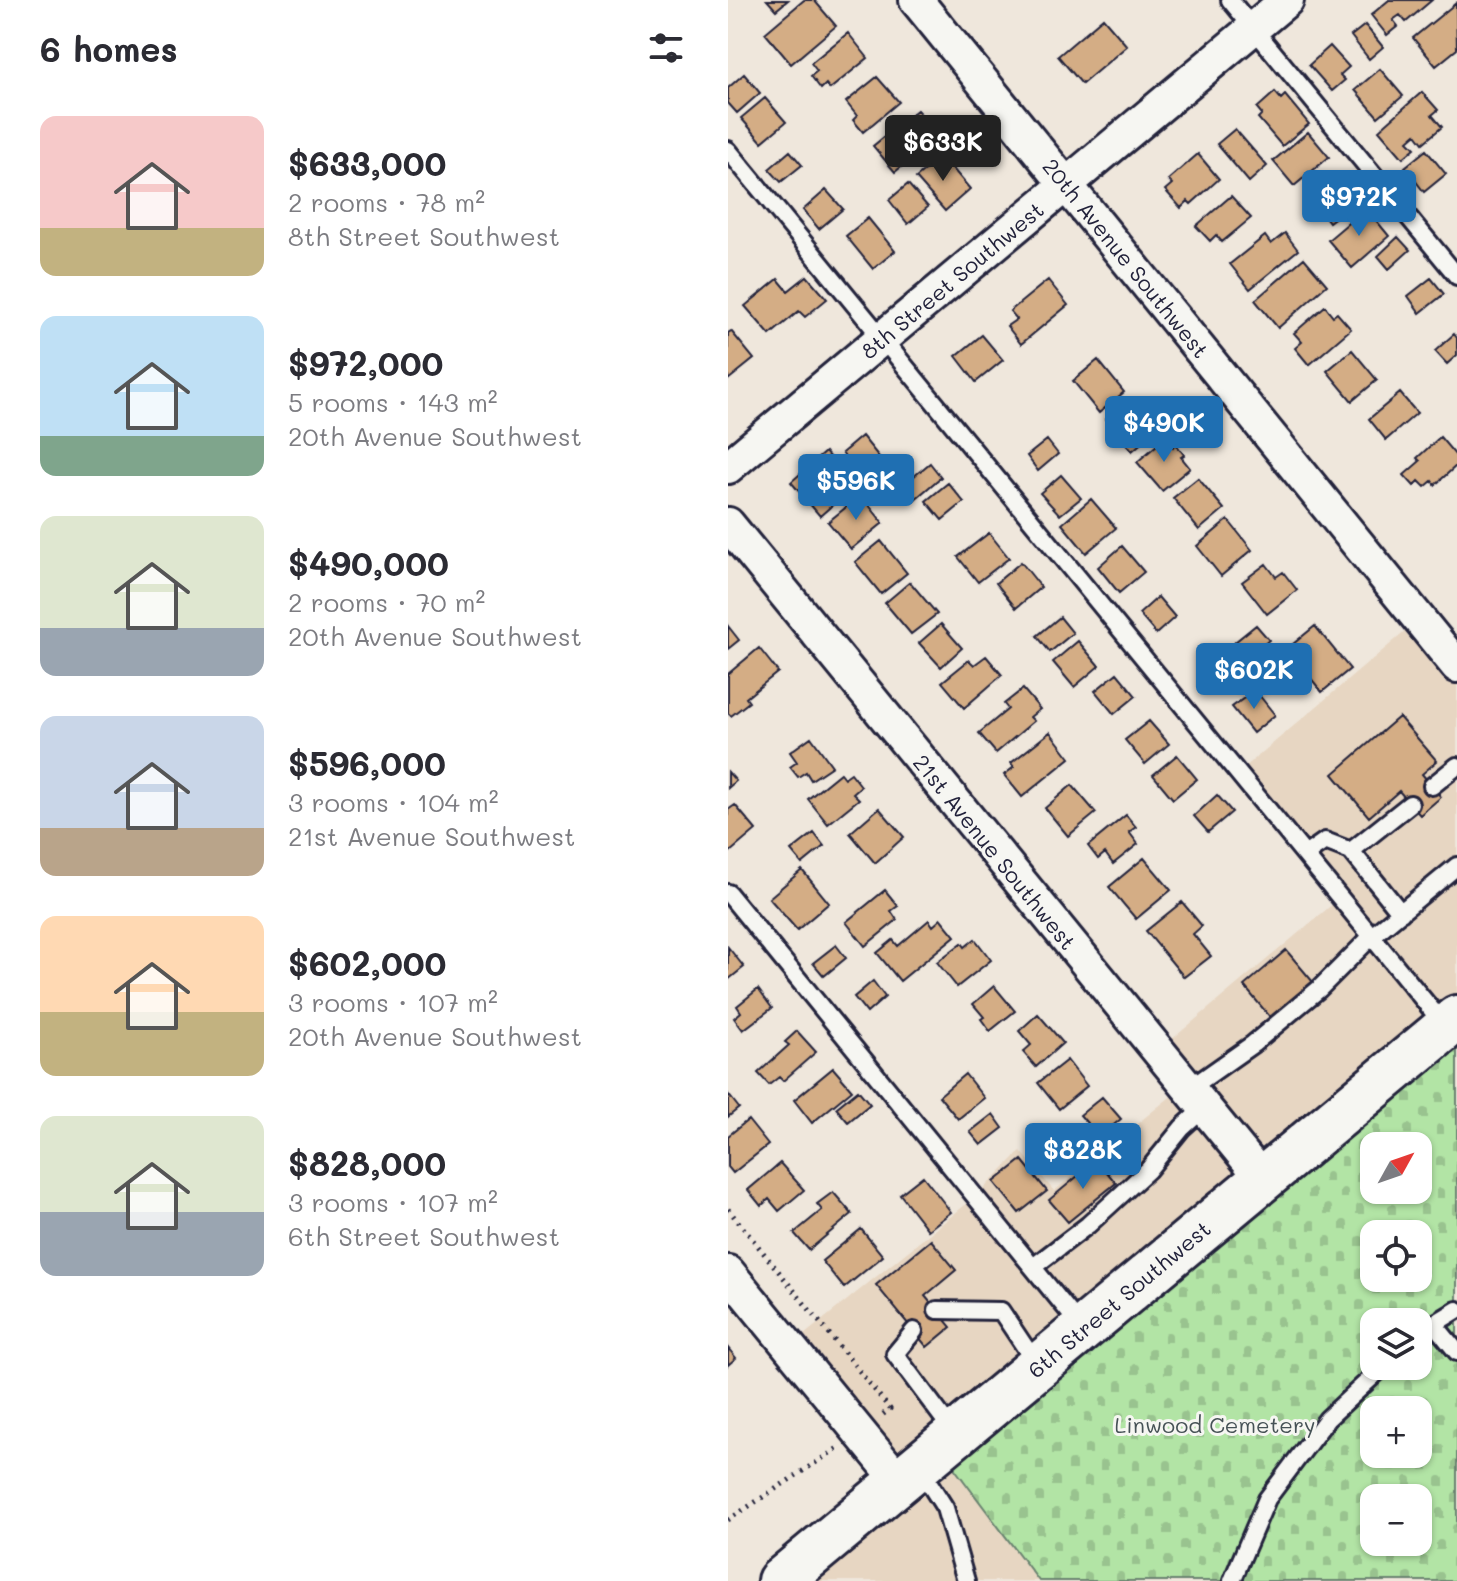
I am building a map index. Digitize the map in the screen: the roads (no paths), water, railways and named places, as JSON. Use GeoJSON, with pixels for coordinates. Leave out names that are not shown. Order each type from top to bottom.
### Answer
{"type":"FeatureCollection","features":[{"type":"Feature","properties":{"kind":"main road","name":"6th Street Southwest"},"geometry":{"type":"LineString","coordinates":[[780,1581],[1452,1023]]}},
{"type":"Feature","properties":{"kind":"street","name":"20th Avenue Southwest"},"geometry":{"type":"LineString","coordinates":[[916,0],[1457,666]]}},
{"type":"Feature","properties":{"kind":"street","name":"8th Street Southwest"},"geometry":{"type":"LineString","coordinates":[[728,467],[1287,0]]}},
{"type":"Feature","properties":{"kind":"street","name":"21st Avenue Southwest"},"geometry":{"type":"LineString","coordinates":[[728,524],[1263,1179]]}},
{"type":"Feature","properties":{"kind":"street"},"geometry":{"type":"LineString","coordinates":[[728,1272],[909,1474]]}},
{"type":"Feature","properties":{"kind":"lane"},"geometry":{"type":"LineString","coordinates":[[1230,0],[1457,276]]}},
{"type":"Feature","properties":{"kind":"lane"},"geometry":{"type":"LineString","coordinates":[[728,150],[1372,936],[1452,1023]]}},
{"type":"Feature","properties":{"kind":"lane"},"geometry":{"type":"LineString","coordinates":[[1432,786],[1457,766]]}},
{"type":"Feature","properties":{"kind":"lane"},"geometry":{"type":"LineString","coordinates":[[1351,851],[1410,804]]}},
{"type":"Feature","properties":{"kind":"lane"},"geometry":{"type":"LineString","coordinates":[[1305,855],[1325,841],[1351,851],[1401,913]]}},
{"type":"Feature","properties":{"kind":"lane"},"geometry":{"type":"LineString","coordinates":[[1033,1267],[1088,1225],[1148,1170],[1182,1128],[1197,1098],[1253,1044],[1319,989],[1372,936],[1457,866]]}},
{"type":"Feature","properties":{"kind":"lane"},"geometry":{"type":"LineString","coordinates":[[728,893],[1083,1329]]}},
{"type":"Feature","properties":{"kind":"lane"},"geometry":{"type":"LineString","coordinates":[[937,1310],[1001,1311],[1038,1366]]}},
{"type":"Feature","properties":{"kind":"lane"},"geometry":{"type":"LineString","coordinates":[[1457,1310],[1434,1324],[1457,1352]]}},
{"type":"Feature","properties":{"kind":"lane"},"geometry":{"type":"LineString","coordinates":[[914,1331],[895,1354],[956,1435]]}},
{"type":"Feature","properties":{"kind":"lane"},"geometry":{"type":"LineString","coordinates":[[1232,1581],[1267,1499],[1327,1419],[1369,1380]]}},
{"type":"Feature","properties":{"kind":"lane"},"geometry":{"type":"LineString","coordinates":[[909,1474],[945,1508],[966,1581]]}},
{"type":"Feature","properties":{"kind":"park label","name":"Linwood Cemetery"},"geometry":{"type":"Point","coordinates":[1215,1424]}}]}
